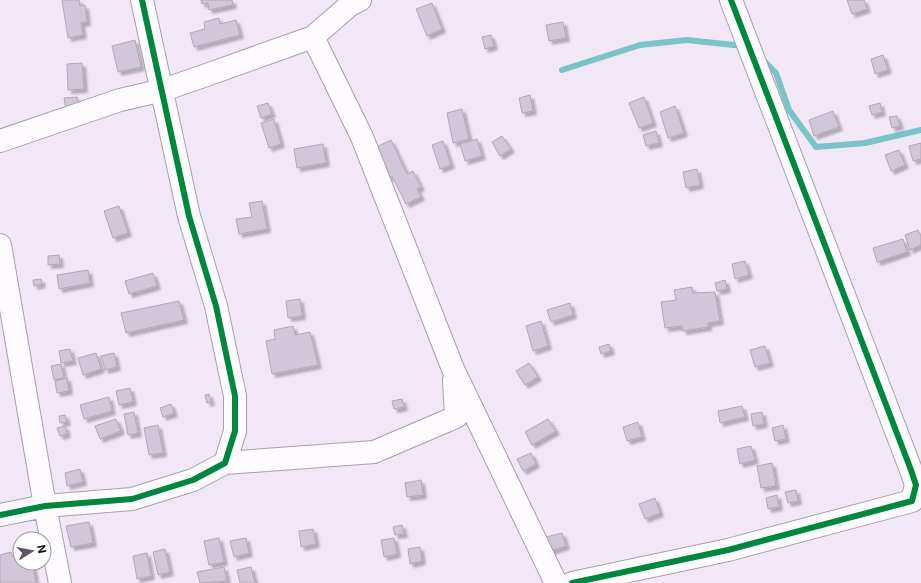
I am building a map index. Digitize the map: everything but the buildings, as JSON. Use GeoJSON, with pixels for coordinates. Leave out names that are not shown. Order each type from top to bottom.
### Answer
{"type":"FeatureCollection","features":[{"type":"Feature","properties":{"kind":"street"},"geometry":{"type":"LineString","coordinates":[[142,0],[163,90],[173,146],[189,216],[216,306],[236,396],[235,431],[225,463]]}},
{"type":"Feature","properties":{"kind":"street"},"geometry":{"type":"LineString","coordinates":[[572,583],[728,550],[912,501],[916,485],[911,470],[731,0]]}},
{"type":"Feature","properties":{"kind":"street"},"geometry":{"type":"LineString","coordinates":[[0,141],[120,100],[163,90],[313,37],[353,2]]}},
{"type":"Feature","properties":{"kind":"street"},"geometry":{"type":"LineString","coordinates":[[313,37],[362,137],[453,369],[556,583]]}},
{"type":"Feature","properties":{"kind":"street"},"geometry":{"type":"LineString","coordinates":[[0,245],[7,331],[60,583]]}},
{"type":"Feature","properties":{"kind":"street"},"geometry":{"type":"LineString","coordinates":[[0,515],[44,506],[132,498],[193,480],[225,463],[374,452],[456,417],[453,369]]}},
{"type":"Feature","properties":{"kind":"waterway"},"geometry":{"type":"LineString","coordinates":[[562,70],[640,45],[687,40],[743,46]]}},
{"type":"Feature","properties":{"kind":"waterway"},"geometry":{"type":"LineString","coordinates":[[763,60],[776,73],[789,110],[816,147],[865,143],[921,130]]}},
{"type":"Feature","properties":{"kind":"cycle path"},"geometry":{"type":"LineString","coordinates":[[0,515],[45,506],[132,499],[193,480],[225,463],[235,431],[235,396],[216,306],[189,216],[142,0]]}},
{"type":"Feature","properties":{"kind":"cycle path"},"geometry":{"type":"LineString","coordinates":[[572,583],[728,550],[912,501],[916,485],[911,470],[731,0]]}}]}
